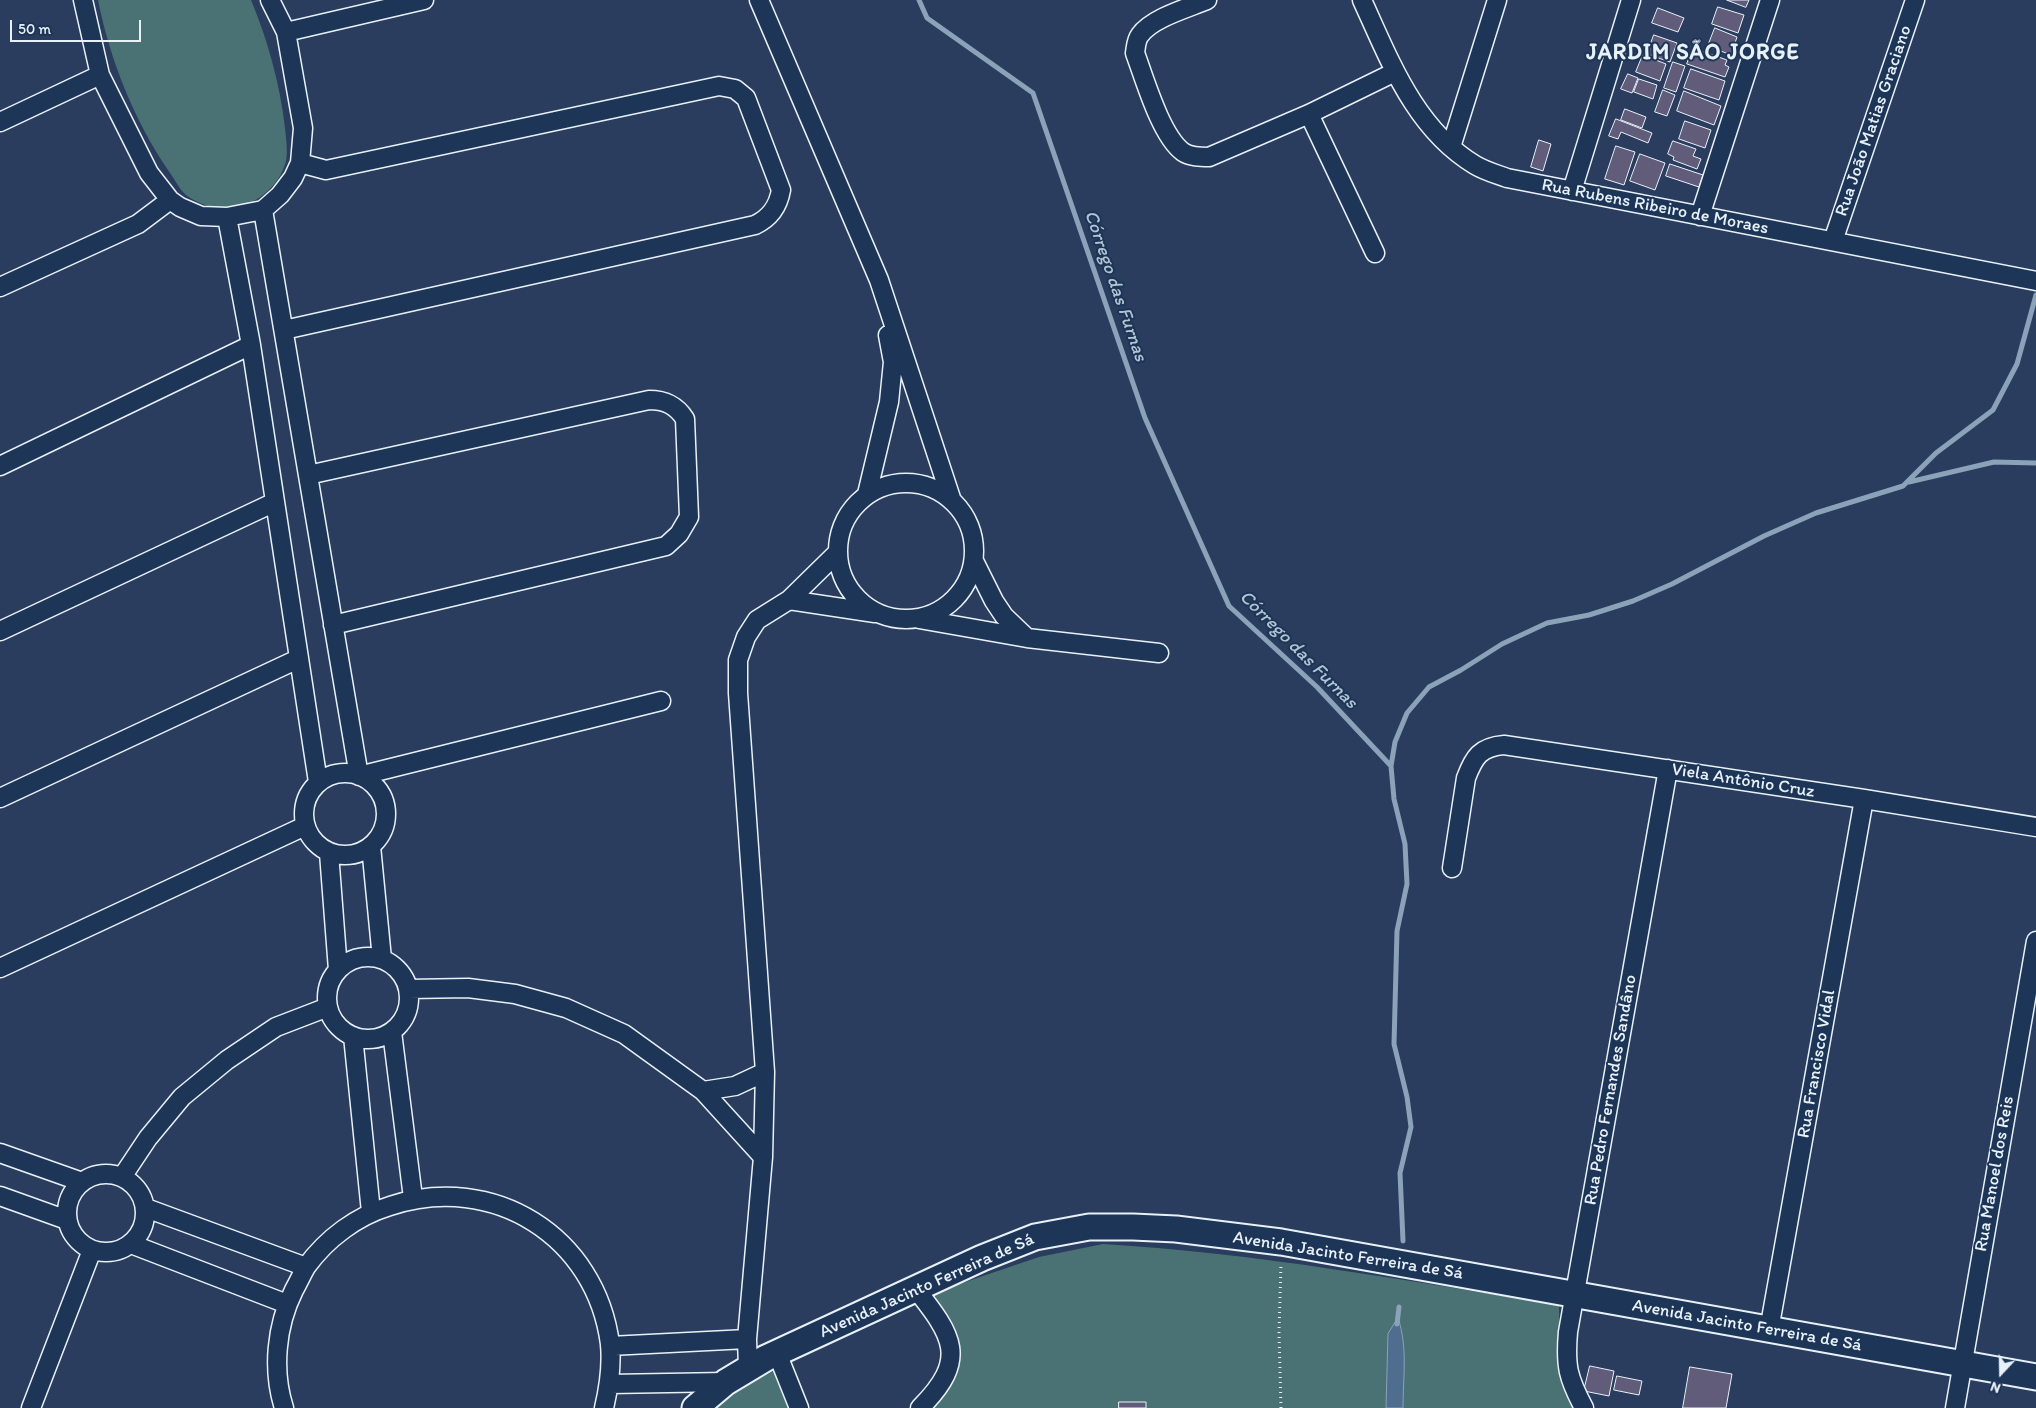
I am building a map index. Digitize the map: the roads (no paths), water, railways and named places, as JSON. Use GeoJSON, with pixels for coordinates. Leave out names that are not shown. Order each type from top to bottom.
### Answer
{"type":"FeatureCollection","features":[{"type":"Feature","properties":{"kind":"main road","name":"Avenida Jacinto Ferreira de Sá"},"geometry":{"type":"LineString","coordinates":[[695,1408],[726,1382],[748,1368],[915,1288],[1035,1237],[1089,1227],[1176,1229],[1281,1242],[2036,1377]]}},
{"type":"Feature","properties":{"kind":"street"},"geometry":{"type":"LineString","coordinates":[[83,0],[100,74],[149,173],[170,200],[180,207],[201,216],[227,217],[263,210],[280,195],[293,178],[300,163],[304,128],[286,32],[270,0]]}},
{"type":"Feature","properties":{"kind":"street"},"geometry":{"type":"LineString","coordinates":[[286,32],[424,0]]}},
{"type":"Feature","properties":{"kind":"street"},"geometry":{"type":"LineString","coordinates":[[759,0],[879,280],[952,501]]}},
{"type":"Feature","properties":{"kind":"street"},"geometry":{"type":"LineString","coordinates":[[1207,0],[1158,21],[1141,34],[1136,43],[1135,54],[1167,135],[1184,153],[1198,157],[1209,157],[1309,114],[1395,72]]}},
{"type":"Feature","properties":{"kind":"street","name":"Rua Rubens Ribeiro de Moraes"},"geometry":{"type":"LineString","coordinates":[[1362,0],[1395,72],[1428,124],[1451,147],[1476,165],[1507,178],[2036,280]]}},
{"type":"Feature","properties":{"kind":"street"},"geometry":{"type":"LineString","coordinates":[[1451,147],[1497,0]]}},
{"type":"Feature","properties":{"kind":"street"},"geometry":{"type":"LineString","coordinates":[[1572,191],[1632,0]]}},
{"type":"Feature","properties":{"kind":"street"},"geometry":{"type":"LineString","coordinates":[[1700,216],[1770,0]]}},
{"type":"Feature","properties":{"kind":"street","name":"Rua João Matias Graciano"},"geometry":{"type":"LineString","coordinates":[[1833,241],[1915,0]]}},
{"type":"Feature","properties":{"kind":"street"},"geometry":{"type":"LineString","coordinates":[[0,122],[100,74]]}},
{"type":"Feature","properties":{"kind":"street"},"geometry":{"type":"LineString","coordinates":[[284,330],[754,225],[773,212],[780,198],[781,190],[746,98],[735,89],[720,86],[326,170],[300,163]]}},
{"type":"Feature","properties":{"kind":"street"},"geometry":{"type":"LineString","coordinates":[[1309,114],[1376,253]]}},
{"type":"Feature","properties":{"kind":"street"},"geometry":{"type":"LineString","coordinates":[[0,287],[138,224],[170,200]]}},
{"type":"Feature","properties":{"kind":"street"},"geometry":{"type":"LineString","coordinates":[[263,210],[359,776]]}},
{"type":"Feature","properties":{"kind":"street"},"geometry":{"type":"LineString","coordinates":[[227,217],[251,346],[318,782]]}},
{"type":"Feature","properties":{"kind":"street"},"geometry":{"type":"LineString","coordinates":[[867,494],[889,402],[893,362],[879,280]]}},
{"type":"Feature","properties":{"kind":"street"},"geometry":{"type":"LineString","coordinates":[[0,466],[251,346]]}},
{"type":"Feature","properties":{"kind":"street"},"geometry":{"type":"LineString","coordinates":[[308,475],[649,400],[667,402],[680,412],[685,419],[689,517],[679,534],[666,546],[333,625]]}},
{"type":"Feature","properties":{"kind":"street"},"geometry":{"type":"LineString","coordinates":[[880,614],[854,595],[842,576],[837,553],[840,530],[850,510],[867,494],[888,484],[911,482],[933,488],[952,501],[966,518],[973,539],[974,561],[967,582],[954,600],[936,612],[915,619]]}},
{"type":"Feature","properties":{"kind":"street"},"geometry":{"type":"LineString","coordinates":[[0,631],[274,502]]}},
{"type":"Feature","properties":{"kind":"street"},"geometry":{"type":"LineString","coordinates":[[748,1368],[747,1339],[763,1156],[765,1072],[738,693],[738,660],[746,637],[757,620],[789,600],[837,553]]}},
{"type":"Feature","properties":{"kind":"street"},"geometry":{"type":"LineString","coordinates":[[974,561],[994,601],[1004,616],[1027,638]]}},
{"type":"Feature","properties":{"kind":"street"},"geometry":{"type":"LineString","coordinates":[[789,600],[1027,638],[1158,653]]}},
{"type":"Feature","properties":{"kind":"street"},"geometry":{"type":"LineString","coordinates":[[0,798],[298,659]]}},
{"type":"Feature","properties":{"kind":"street"},"geometry":{"type":"LineString","coordinates":[[359,776],[370,782],[378,790],[384,802],[386,814],[384,826],[379,837],[362,852],[340,856],[329,853],[318,846],[310,837],[305,826],[303,814],[305,802],[310,791],[318,782],[328,777],[338,774],[359,776],[661,702]]}},
{"type":"Feature","properties":{"kind":"street","name":"Viela Antônio Cruz"},"geometry":{"type":"LineString","coordinates":[[1452,868],[1466,778],[1471,764],[1480,753],[1493,746],[1504,745],[2036,827]]}},
{"type":"Feature","properties":{"kind":"street","name":"Rua Pedro Fernandes Sandâno"},"geometry":{"type":"LineString","coordinates":[[1584,1408],[1575,1392],[1567,1368],[1568,1332],[1668,769]]}},
{"type":"Feature","properties":{"kind":"street","name":"Rua Francisco Vidal"},"geometry":{"type":"LineString","coordinates":[[1769,1330],[1864,799]]}},
{"type":"Feature","properties":{"kind":"street"},"geometry":{"type":"LineString","coordinates":[[0,968],[305,826]]}},
{"type":"Feature","properties":{"kind":"street"},"geometry":{"type":"LineString","coordinates":[[371,846],[382,959]]}},
{"type":"Feature","properties":{"kind":"street"},"geometry":{"type":"LineString","coordinates":[[329,853],[338,970]]}},
{"type":"Feature","properties":{"kind":"street","name":"Rua Manoel dos Reis"},"geometry":{"type":"LineString","coordinates":[[1955,1408],[2036,940]]}},
{"type":"Feature","properties":{"kind":"street"},"geometry":{"type":"LineString","coordinates":[[358,958],[382,959],[393,965],[402,975],[409,989],[408,1011],[402,1023],[392,1032],[380,1038],[353,1036],[341,1029],[332,1019],[328,1007],[327,994],[331,981],[338,970],[347,962],[358,958]]}},
{"type":"Feature","properties":{"kind":"street"},"geometry":{"type":"LineString","coordinates":[[409,989],[468,988],[515,994],[566,1008],[624,1034],[703,1091],[763,1156]]}},
{"type":"Feature","properties":{"kind":"street"},"geometry":{"type":"LineString","coordinates":[[122,1177],[148,1138],[182,1097],[227,1060],[276,1027],[328,1007]]}},
{"type":"Feature","properties":{"kind":"street"},"geometry":{"type":"LineString","coordinates":[[392,1032],[413,1198]]}},
{"type":"Feature","properties":{"kind":"street"},"geometry":{"type":"LineString","coordinates":[[353,1036],[371,1212]]}},
{"type":"Feature","properties":{"kind":"street"},"geometry":{"type":"LineString","coordinates":[[703,1091],[735,1086],[765,1072]]}},
{"type":"Feature","properties":{"kind":"street"},"geometry":{"type":"LineString","coordinates":[[0,1153],[82,1182]]}},
{"type":"Feature","properties":{"kind":"street"},"geometry":{"type":"LineString","coordinates":[[101,1174],[112,1174],[122,1177],[138,1189],[146,1208],[143,1228],[131,1244],[119,1251],[105,1253],[92,1250],[81,1243],[72,1233],[67,1210],[70,1199],[82,1182],[101,1174]]}},
{"type":"Feature","properties":{"kind":"street"},"geometry":{"type":"LineString","coordinates":[[284,1408],[278,1377],[281,1327],[288,1304],[306,1267],[335,1235],[371,1212],[413,1198],[436,1195],[482,1200],[511,1210],[544,1229],[562,1244],[590,1281],[604,1316],[610,1346],[610,1384],[604,1408]]}},
{"type":"Feature","properties":{"kind":"street"},"geometry":{"type":"LineString","coordinates":[[0,1196],[68,1220]]}},
{"type":"Feature","properties":{"kind":"street"},"geometry":{"type":"LineString","coordinates":[[146,1208],[306,1267]]}},
{"type":"Feature","properties":{"kind":"street"},"geometry":{"type":"LineString","coordinates":[[131,1244],[288,1304]]}},
{"type":"Feature","properties":{"kind":"street"},"geometry":{"type":"LineString","coordinates":[[31,1408],[92,1250]]}},
{"type":"Feature","properties":{"kind":"street"},"geometry":{"type":"LineString","coordinates":[[915,1288],[943,1325],[950,1350],[949,1370],[945,1378],[932,1396],[920,1408]]}},
{"type":"Feature","properties":{"kind":"street"},"geometry":{"type":"LineString","coordinates":[[610,1346],[747,1339]]}},
{"type":"Feature","properties":{"kind":"street"},"geometry":{"type":"LineString","coordinates":[[777,1353],[799,1408]]}},
{"type":"Feature","properties":{"kind":"street"},"geometry":{"type":"LineString","coordinates":[[610,1384],[726,1382]]}},
{"type":"Feature","properties":{"kind":"water"},"geometry":{"type":"Polygon","coordinates":[[[1398,1318],[1404,1351],[1403,1408],[1386,1408],[1388,1334],[1398,1318]]]}},
{"type":"Feature","properties":{"kind":"waterway","name":"Córrego das Furnas"},"geometry":{"type":"LineString","coordinates":[[919,0],[927,18],[1033,93],[1145,418],[1229,606],[1317,687],[1391,766]]}},
{"type":"Feature","properties":{"kind":"waterway"},"geometry":{"type":"LineString","coordinates":[[1403,1241],[1400,1173],[1411,1127],[1407,1097],[1394,1044],[1397,931],[1407,884],[1405,844],[1394,799],[1391,766],[1395,742],[1407,713],[1429,687],[1461,670],[1502,644],[1547,623],[1589,615],[1633,601],[1672,584],[1764,536],[1816,513],[1903,486],[1936,453],[1993,410],[2017,364],[2036,295]]}},
{"type":"Feature","properties":{"kind":"waterway"},"geometry":{"type":"LineString","coordinates":[[1909,482],[1994,462],[2036,463]]}},
{"type":"Feature","properties":{"kind":"waterway","name":"Córrego das Furnas"},"geometry":{"type":"LineString","coordinates":[[1397,1324],[1399,1307]]}},
{"type":"Feature","properties":{"kind":"district","name":"JARDIM SÃO JORGE"},"geometry":{"type":"Point","coordinates":[1693,53]}}]}
